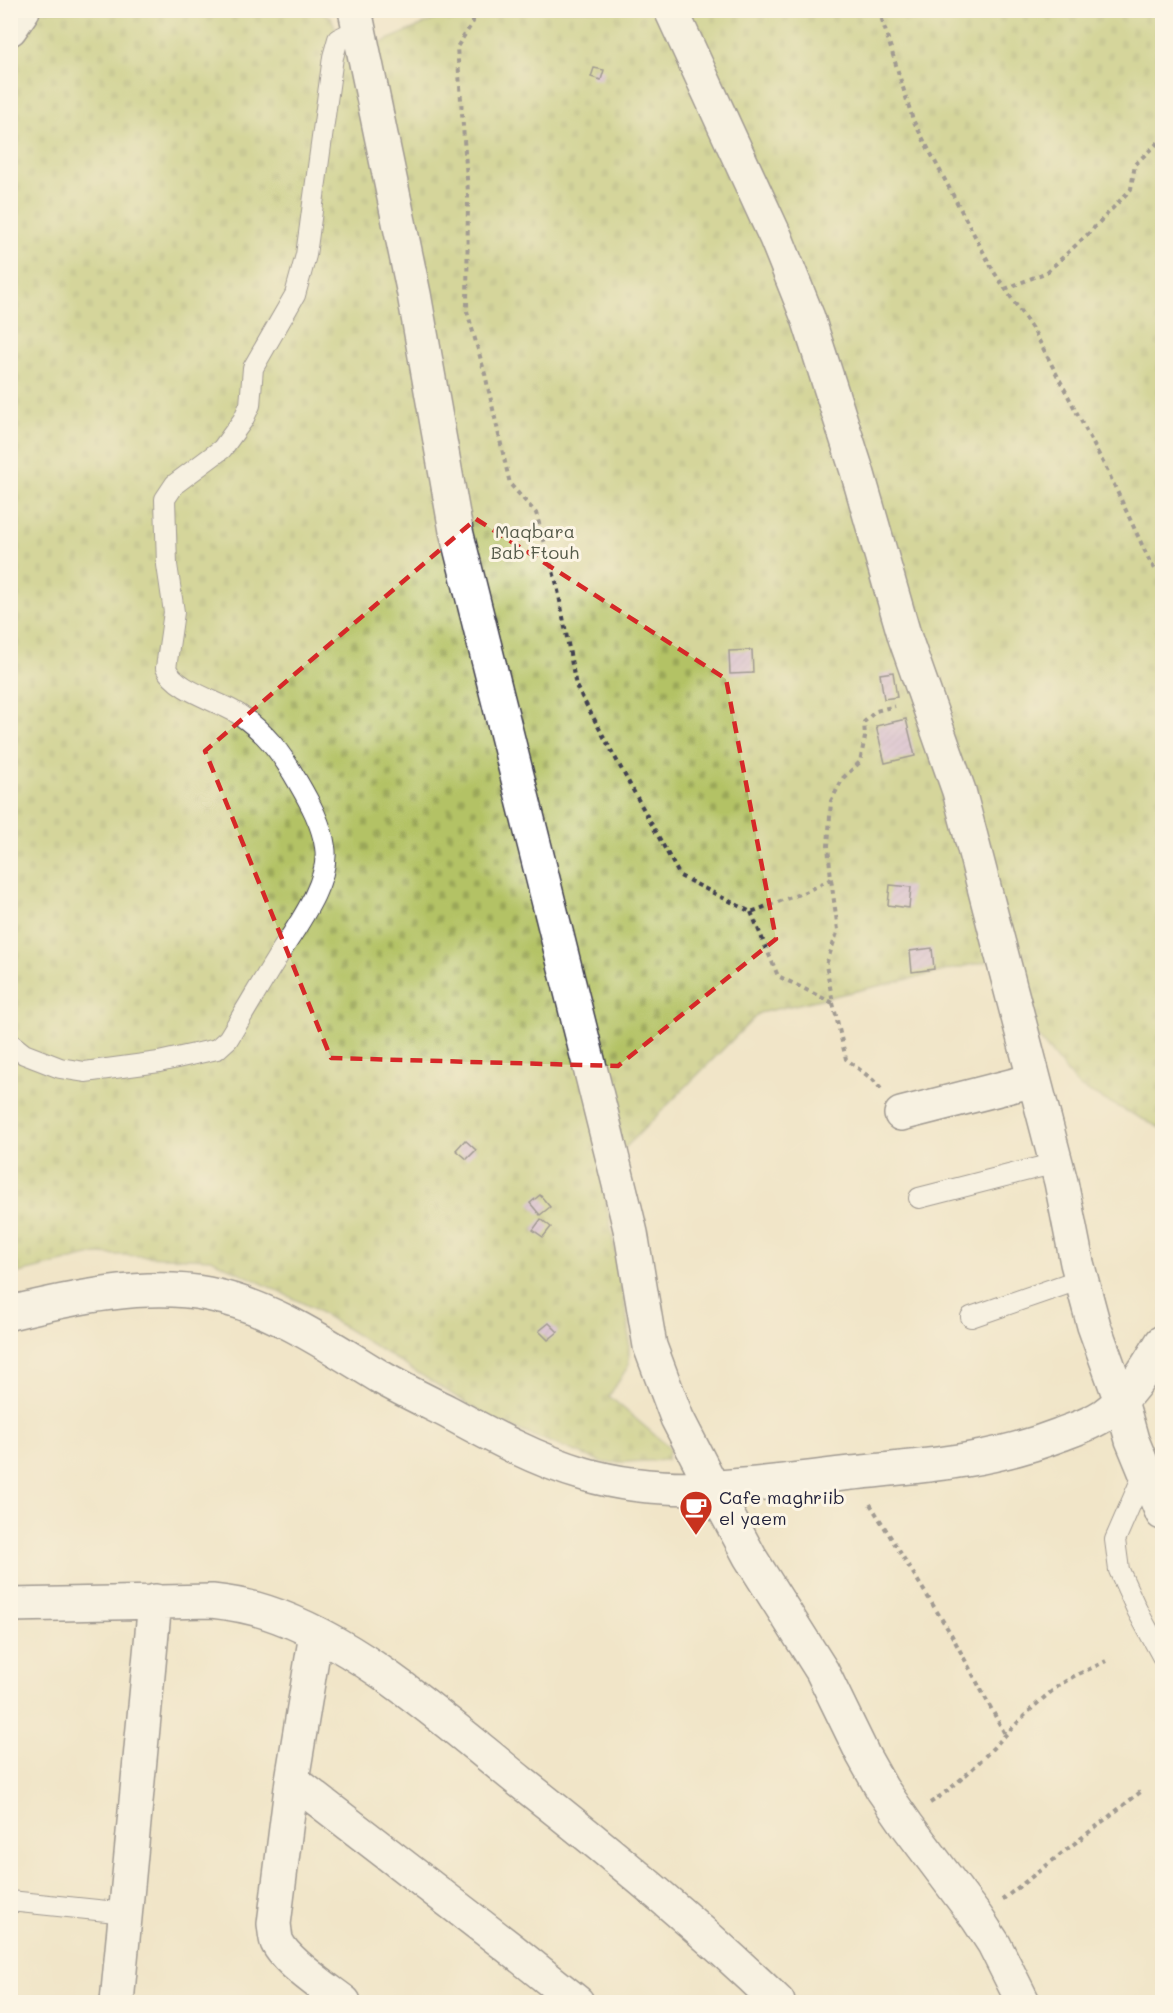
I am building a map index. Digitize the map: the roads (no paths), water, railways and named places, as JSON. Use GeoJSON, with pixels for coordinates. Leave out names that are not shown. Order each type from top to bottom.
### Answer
{"type":"FeatureCollection","features":[{"type":"Feature","properties":{"kind":"street"},"geometry":{"type":"LineString","coordinates":[[10,29],[23,10]]}},
{"type":"Feature","properties":{"kind":"street"},"geometry":{"type":"LineString","coordinates":[[671,10],[776,238],[808,318],[857,471],[905,638],[959,791],[1056,1163],[1081,1279],[1094,1326],[1121,1401],[1132,1440],[1162,1513]]}},
{"type":"Feature","properties":{"kind":"street"},"geometry":{"type":"LineString","coordinates":[[358,20],[414,294],[456,531],[626,1214],[646,1330],[665,1390],[712,1488],[750,1557],[822,1671],[862,1755],[904,1821],[994,1944],[1023,2002]]}},
{"type":"Feature","properties":{"kind":"street"},"geometry":{"type":"LineString","coordinates":[[902,1114],[1034,1080]]}},
{"type":"Feature","properties":{"kind":"street"},"geometry":{"type":"LineString","coordinates":[[10,1313],[48,1304],[111,1294],[158,1290],[209,1294],[271,1314],[334,1347],[386,1380],[501,1442],[543,1460],[615,1482],[674,1488],[712,1488],[930,1467],[1024,1448],[1087,1424],[1104,1415],[1121,1401],[1162,1342]]}},
{"type":"Feature","properties":{"kind":"street"},"geometry":{"type":"LineString","coordinates":[[117,2002],[155,1601]]}},
{"type":"Feature","properties":{"kind":"street"},"geometry":{"type":"LineString","coordinates":[[10,1605],[212,1601],[241,1605],[266,1612],[346,1649],[393,1682],[558,1810],[736,1961],[771,1999]]}},
{"type":"Feature","properties":{"kind":"street"},"geometry":{"type":"LineString","coordinates":[[316,1634],[292,1780],[274,1924],[277,1942],[294,1962],[344,2002]]}},
{"type":"Feature","properties":{"kind":"street"},"geometry":{"type":"LineString","coordinates":[[292,1780],[577,2002]]}},
{"type":"Feature","properties":{"kind":"lane"},"geometry":{"type":"LineString","coordinates":[[10,1043],[24,1054],[60,1068],[85,1072],[159,1062],[218,1049],[228,1039],[311,902],[324,869],[326,847],[312,807],[283,755],[270,739],[237,713],[180,684],[169,675],[166,668],[174,612],[168,565],[165,499],[175,484],[222,449],[243,420],[250,405],[253,368],[295,295],[306,255],[333,57],[338,39],[358,20]]}},
{"type":"Feature","properties":{"kind":"lane"},"geometry":{"type":"LineString","coordinates":[[919,1198],[1056,1163]]}},
{"type":"Feature","properties":{"kind":"lane"},"geometry":{"type":"LineString","coordinates":[[971,1317],[1081,1279]]}},
{"type":"Feature","properties":{"kind":"lane"},"geometry":{"type":"LineString","coordinates":[[1145,1471],[1115,1540],[1119,1570],[1162,1656]]}},
{"type":"Feature","properties":{"kind":"lane"},"geometry":{"type":"LineString","coordinates":[[10,1900],[126,1913]]}},
{"type":"Feature","properties":{"kind":"place","name":"Cafe maghriib el yaem"},"geometry":{"type":"Point","coordinates":[696,1536]}},
{"type":"Feature","properties":{"kind":"park label","name":"Maqbara Bab Ftouh"},"geometry":{"type":"Point","coordinates":[535,541]}}]}
